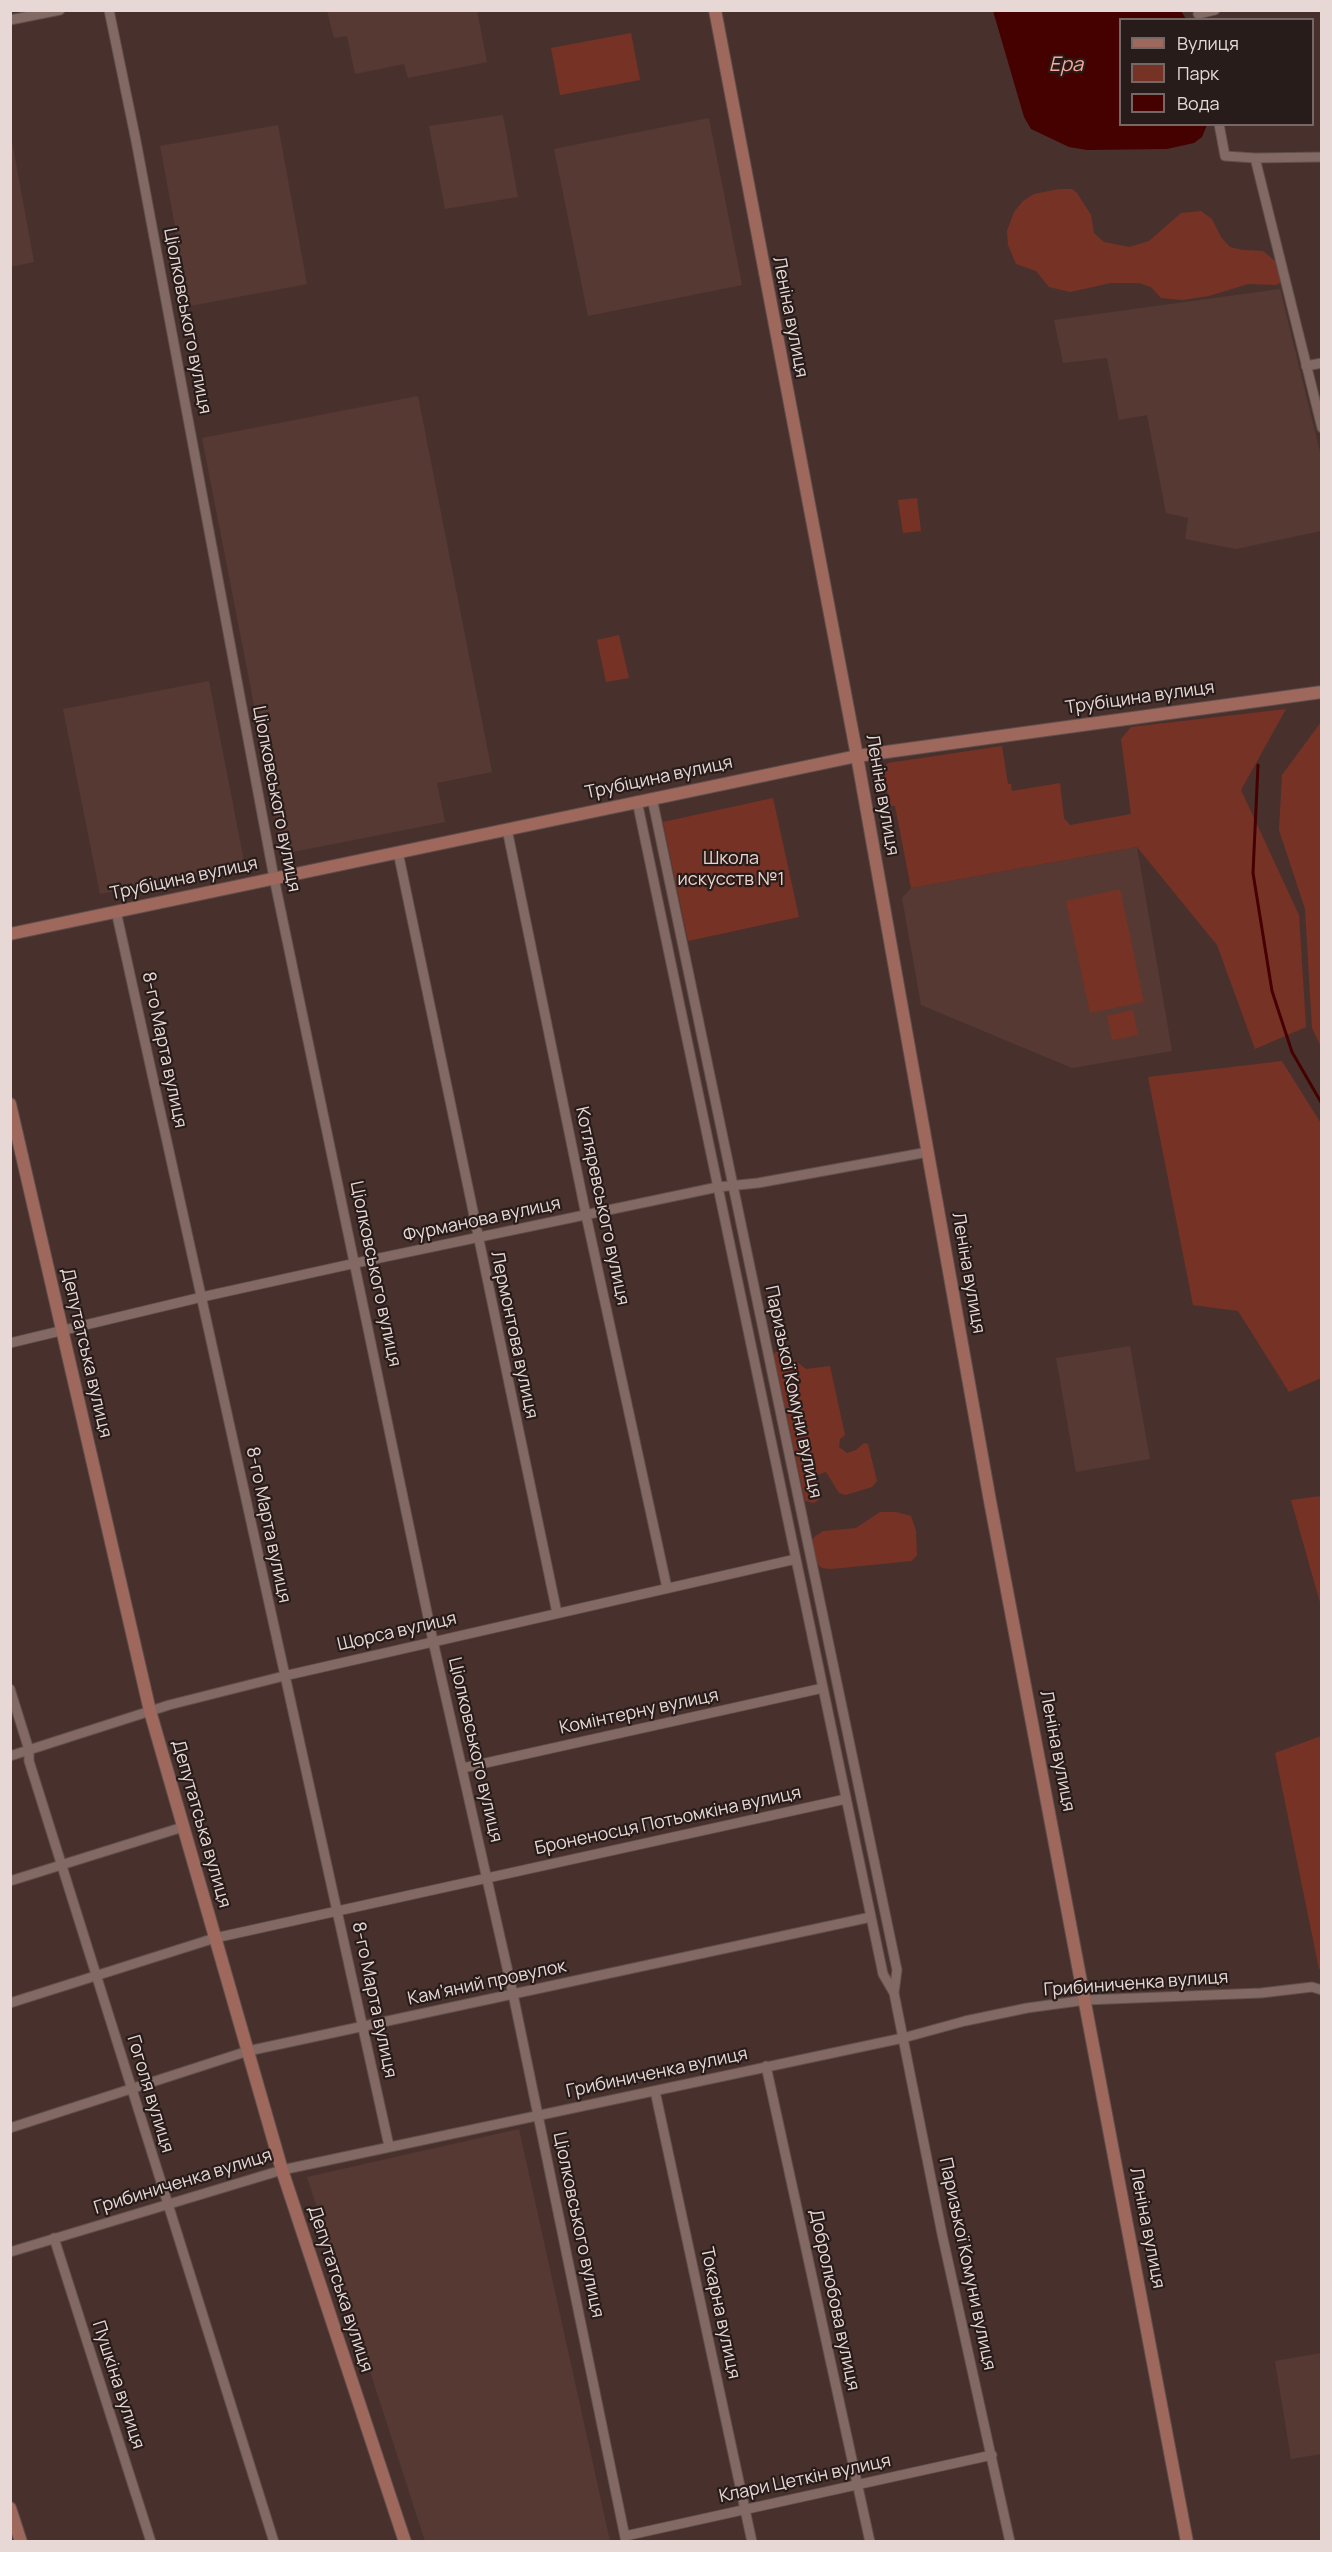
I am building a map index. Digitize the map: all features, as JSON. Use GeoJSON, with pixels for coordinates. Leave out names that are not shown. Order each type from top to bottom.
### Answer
{"type":"FeatureCollection","features":[{"type":"Feature","properties":{"kind":"street"},"geometry":{"type":"LineString","coordinates":[[10,20],[60,10]]}},
{"type":"Feature","properties":{"kind":"street","name":"Ціолковського вулиця"},"geometry":{"type":"LineString","coordinates":[[109,10],[136,141],[274,878],[434,1641],[513,1994],[626,2539]]}},
{"type":"Feature","properties":{"kind":"street","name":"Леніна вулиця"},"geometry":{"type":"LineString","coordinates":[[715,10],[857,756],[990,1501],[1187,2541]]}},
{"type":"Feature","properties":{"kind":"street"},"geometry":{"type":"LineString","coordinates":[[1198,15],[1215,10]]}},
{"type":"Feature","properties":{"kind":"street"},"geometry":{"type":"LineString","coordinates":[[1219,126],[1225,156],[1322,157]]}},
{"type":"Feature","properties":{"kind":"street"},"geometry":{"type":"LineString","coordinates":[[1255,158],[1322,428]]}},
{"type":"Feature","properties":{"kind":"street"},"geometry":{"type":"LineString","coordinates":[[1306,366],[1322,363]]}},
{"type":"Feature","properties":{"kind":"street","name":"Трубіцина вулиця"},"geometry":{"type":"LineString","coordinates":[[10,934],[857,756],[1322,692]]}},
{"type":"Feature","properties":{"kind":"street","name":"Паризької Комуни вулиця"},"geometry":{"type":"LineString","coordinates":[[652,798],[897,1970],[894,1993],[942,2234],[1010,2541]]}},
{"type":"Feature","properties":{"kind":"street","name":"Паризької Комуни вулиця"},"geometry":{"type":"LineString","coordinates":[[637,801],[883,1974],[894,1993]]}},
{"type":"Feature","properties":{"kind":"street","name":"Котляревського вулиця"},"geometry":{"type":"LineString","coordinates":[[507,829],[586,1215],[667,1588]]}},
{"type":"Feature","properties":{"kind":"street","name":"Лермонтова вулиця"},"geometry":{"type":"LineString","coordinates":[[398,852],[477,1239],[557,1613]]}},
{"type":"Feature","properties":{"kind":"street","name":"8-го Марта вулиця"},"geometry":{"type":"LineString","coordinates":[[116,911],[389,2146]]}},
{"type":"Feature","properties":{"kind":"street","name":"Депутатська вулиця"},"geometry":{"type":"LineString","coordinates":[[10,1104],[150,1711],[282,2170],[405,2541]]}},
{"type":"Feature","properties":{"kind":"street","name":"Фурманова вулиця"},"geometry":{"type":"LineString","coordinates":[[10,1343],[201,1297],[718,1187],[758,1183],[928,1152]]}},
{"type":"Feature","properties":{"kind":"street","name":"Щорса вулиця"},"geometry":{"type":"LineString","coordinates":[[10,1756],[150,1711],[284,1676],[796,1559]]}},
{"type":"Feature","properties":{"kind":"street","name":"Гоголя вулиця"},"geometry":{"type":"LineString","coordinates":[[10,1689],[29,1750],[29,1761],[274,2541]]}},
{"type":"Feature","properties":{"kind":"street","name":"Комінтерну вулиця"},"geometry":{"type":"LineString","coordinates":[[463,1768],[823,1689]]}},
{"type":"Feature","properties":{"kind":"street","name":"Броненосця Потьомкіна вулиця"},"geometry":{"type":"LineString","coordinates":[[10,2003],[215,1938],[846,1799]]}},
{"type":"Feature","properties":{"kind":"street"},"geometry":{"type":"LineString","coordinates":[[10,1881],[183,1827]]}},
{"type":"Feature","properties":{"kind":"street","name":"Кам’яний провулок"},"geometry":{"type":"LineString","coordinates":[[10,2128],[248,2051],[871,1917]]}},
{"type":"Feature","properties":{"kind":"street","name":"Грибиниченка вулиця"},"geometry":{"type":"LineString","coordinates":[[10,2252],[282,2170],[903,2038],[1017,2010],[1086,2000],[1261,1993],[1312,1987],[1322,1990]]}},
{"type":"Feature","properties":{"kind":"street","name":"Добролюбова вулиця"},"geometry":{"type":"LineString","coordinates":[[766,2066],[870,2541]]}},
{"type":"Feature","properties":{"kind":"street","name":"Токарна вулиця"},"geometry":{"type":"LineString","coordinates":[[655,2091],[752,2541]]}},
{"type":"Feature","properties":{"kind":"street","name":"Пушкіна вулиця"},"geometry":{"type":"LineString","coordinates":[[54,2238],[151,2541]]}},
{"type":"Feature","properties":{"kind":"street","name":"Клари Цеткін вулиця"},"geometry":{"type":"LineString","coordinates":[[626,2539],[745,2509],[992,2455]]}},
{"type":"Feature","properties":{"kind":"street"},"geometry":{"type":"LineString","coordinates":[[10,2508],[21,2541]]}},
{"type":"Feature","properties":{"kind":"shaded area"},"geometry":{"type":"Polygon","coordinates":[[[327,11],[477,11],[487,62],[408,78],[404,64],[355,74],[347,36],[334,38],[327,11]]]}},
{"type":"Feature","properties":{"kind":"shaded area"},"geometry":{"type":"Polygon","coordinates":[[[503,115],[518,197],[445,209],[429,126],[503,115]]]}},
{"type":"Feature","properties":{"kind":"shaded area"},"geometry":{"type":"Polygon","coordinates":[[[709,118],[742,285],[588,316],[554,149],[709,118]]]}},
{"type":"Feature","properties":{"kind":"shaded area"},"geometry":{"type":"Polygon","coordinates":[[[278,125],[307,284],[190,306],[160,146],[278,125]]]}},
{"type":"Feature","properties":{"kind":"shaded area"},"geometry":{"type":"Polygon","coordinates":[[[11,136],[34,262],[10,267],[11,136]]]}},
{"type":"Feature","properties":{"kind":"shaded area"},"geometry":{"type":"Polygon","coordinates":[[[1280,289],[1321,456],[1321,531],[1236,549],[1185,539],[1188,518],[1166,513],[1147,415],[1119,420],[1107,358],[1063,363],[1054,320],[1280,289]]]}},
{"type":"Feature","properties":{"kind":"shaded area"},"geometry":{"type":"Polygon","coordinates":[[[418,396],[492,772],[437,783],[445,822],[283,854],[202,438],[418,396]]]}},
{"type":"Feature","properties":{"kind":"shaded area"},"geometry":{"type":"Polygon","coordinates":[[[209,681],[245,866],[100,894],[63,709],[209,681]]]}},
{"type":"Feature","properties":{"kind":"shaded area"},"geometry":{"type":"Polygon","coordinates":[[[1137,847],[1172,1051],[1072,1068],[921,1005],[902,898],[911,888],[1137,847]]]}},
{"type":"Feature","properties":{"kind":"shaded area"},"geometry":{"type":"Polygon","coordinates":[[[1130,1346],[1150,1459],[1076,1472],[1056,1358],[1130,1346]]]}},
{"type":"Feature","properties":{"kind":"shaded area"},"geometry":{"type":"Polygon","coordinates":[[[519,2129],[610,2541],[425,2541],[307,2177],[519,2129]]]}},
{"type":"Feature","properties":{"kind":"shaded area"},"geometry":{"type":"Polygon","coordinates":[[[1321,2353],[1321,2454],[1291,2459],[1275,2361],[1321,2353]]]}},
{"type":"Feature","properties":{"kind":"green space"},"geometry":{"type":"Polygon","coordinates":[[[631,33],[640,80],[560,95],[551,48],[631,33]]]}},
{"type":"Feature","properties":{"kind":"green space"},"geometry":{"type":"Polygon","coordinates":[[[1072,189],[1077,193],[1091,215],[1094,233],[1104,242],[1129,247],[1149,241],[1181,213],[1201,211],[1212,219],[1221,237],[1230,247],[1263,251],[1279,264],[1282,282],[1276,285],[1248,284],[1209,296],[1182,300],[1161,298],[1151,287],[1139,283],[1111,283],[1070,292],[1049,287],[1036,271],[1016,264],[1008,245],[1007,231],[1014,212],[1023,201],[1034,194],[1072,189]]]}},
{"type":"Feature","properties":{"kind":"green space"},"geometry":{"type":"Polygon","coordinates":[[[917,498],[921,531],[903,533],[898,500],[917,498]]]}},
{"type":"Feature","properties":{"kind":"green space"},"geometry":{"type":"Polygon","coordinates":[[[619,635],[629,678],[606,682],[597,640],[619,635]]]}},
{"type":"Feature","properties":{"kind":"green space"},"geometry":{"type":"Polygon","coordinates":[[[1286,709],[1241,790],[1299,915],[1306,1027],[1255,1049],[1217,945],[1137,847],[911,888],[895,806],[890,806],[883,769],[888,763],[1002,746],[1008,784],[1011,784],[1012,791],[1060,783],[1064,818],[1070,825],[1131,814],[1121,739],[1131,727],[1286,709]]]}},
{"type":"Feature","properties":{"kind":"green space"},"geometry":{"type":"Polygon","coordinates":[[[1321,722],[1321,1047],[1312,1028],[1305,909],[1279,830],[1282,775],[1321,722]]]}},
{"type":"Feature","properties":{"kind":"green space","name":"Школа искусств №1"},"geometry":{"type":"Polygon","coordinates":[[[773,798],[799,917],[688,941],[663,822],[773,798]]]}},
{"type":"Feature","properties":{"kind":"green space"},"geometry":{"type":"Polygon","coordinates":[[[1120,889],[1144,1002],[1090,1013],[1066,901],[1120,889]]]}},
{"type":"Feature","properties":{"kind":"green space"},"geometry":{"type":"Polygon","coordinates":[[[1133,1010],[1138,1035],[1112,1040],[1107,1016],[1133,1010]]]}},
{"type":"Feature","properties":{"kind":"green space"},"geometry":{"type":"Polygon","coordinates":[[[1282,1061],[1322,1125],[1321,1378],[1289,1392],[1238,1311],[1193,1305],[1148,1077],[1282,1061]]]}},
{"type":"Feature","properties":{"kind":"green space"},"geometry":{"type":"Polygon","coordinates":[[[776,1352],[792,1358],[806,1369],[830,1366],[845,1435],[840,1439],[839,1447],[847,1453],[856,1450],[864,1443],[868,1444],[877,1481],[872,1487],[846,1495],[839,1493],[826,1472],[817,1475],[820,1499],[814,1503],[805,1501],[777,1370],[773,1363],[772,1355],[776,1352]]]}},
{"type":"Feature","properties":{"kind":"green space"},"geometry":{"type":"Polygon","coordinates":[[[1322,1496],[1321,1606],[1291,1500],[1322,1496]]]}},
{"type":"Feature","properties":{"kind":"green space"},"geometry":{"type":"Polygon","coordinates":[[[880,1512],[896,1512],[911,1516],[916,1531],[917,1555],[912,1561],[831,1569],[822,1568],[815,1562],[811,1544],[814,1537],[823,1531],[856,1528],[880,1512]]]}},
{"type":"Feature","properties":{"kind":"green space"},"geometry":{"type":"Polygon","coordinates":[[[1322,1736],[1321,1969],[1319,1969],[1275,1753],[1322,1736]]]}},
{"type":"Feature","properties":{"kind":"water","name":"Ера"},"geometry":{"type":"Polygon","coordinates":[[[993,11],[1181,11],[1185,18],[1119,18],[1119,126],[1207,126],[1202,137],[1194,143],[1167,149],[1087,150],[1069,147],[1031,129],[1024,117],[993,11]]]}},
{"type":"Feature","properties":{"kind":"waterway"},"geometry":{"type":"LineString","coordinates":[[1258,765],[1253,873],[1272,991],[1292,1052],[1322,1104]]}}]}
